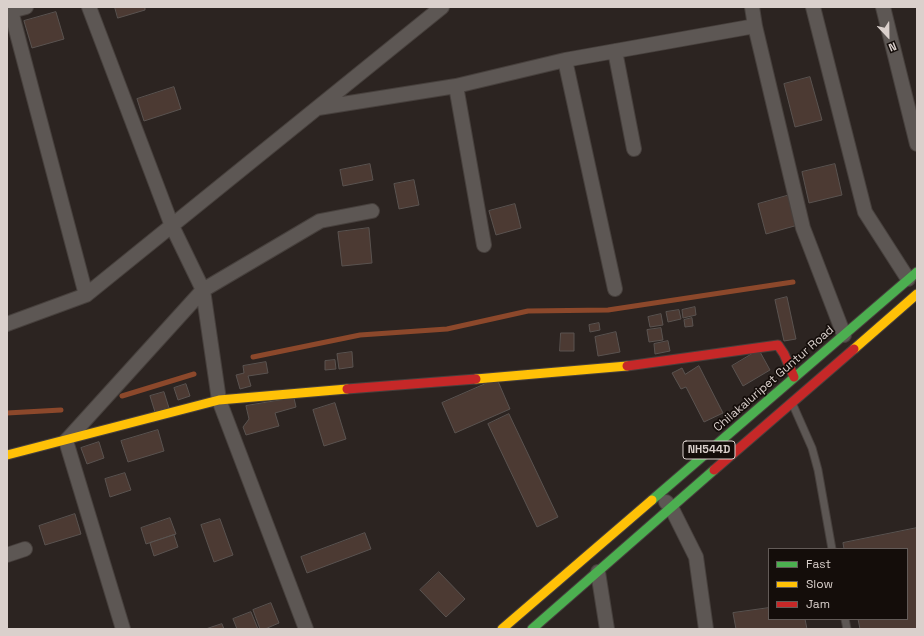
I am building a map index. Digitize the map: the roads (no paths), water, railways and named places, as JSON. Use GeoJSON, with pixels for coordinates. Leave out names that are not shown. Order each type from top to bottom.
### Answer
{"type":"FeatureCollection","features":[{"type":"Feature","properties":{"kind":"main road","name":"Chilakaluripet Guntur Road"},"geometry":{"type":"LineString","coordinates":[[502,629],[913,276]]}},
{"type":"Feature","properties":{"kind":"main road","name":"NH544D"},"geometry":{"type":"LineString","coordinates":[[532,629],[917,294]]}},
{"type":"Feature","properties":{"kind":"main road"},"geometry":{"type":"LineString","coordinates":[[7,455],[66,441],[219,400],[617,367],[778,345],[784,354],[794,377]]}},
{"type":"Feature","properties":{"kind":"street"},"geometry":{"type":"LineString","coordinates":[[26,7],[9,10],[86,295]]}},
{"type":"Feature","properties":{"kind":"street"},"geometry":{"type":"LineString","coordinates":[[89,7],[172,226],[203,290],[219,400],[306,629]]}},
{"type":"Feature","properties":{"kind":"street"},"geometry":{"type":"LineString","coordinates":[[7,324],[86,295],[442,7]]}},
{"type":"Feature","properties":{"kind":"street"},"geometry":{"type":"LineString","coordinates":[[752,7],[755,26],[802,228],[844,334]]}},
{"type":"Feature","properties":{"kind":"street"},"geometry":{"type":"LineString","coordinates":[[813,7],[864,212],[913,276]]}},
{"type":"Feature","properties":{"kind":"street"},"geometry":{"type":"LineString","coordinates":[[883,7],[917,144]]}},
{"type":"Feature","properties":{"kind":"street"},"geometry":{"type":"LineString","coordinates":[[318,108],[456,86],[565,60],[755,26]]}},
{"type":"Feature","properties":{"kind":"street"},"geometry":{"type":"LineString","coordinates":[[615,51],[634,149]]}},
{"type":"Feature","properties":{"kind":"street"},"geometry":{"type":"LineString","coordinates":[[565,60],[615,289]]}},
{"type":"Feature","properties":{"kind":"street"},"geometry":{"type":"LineString","coordinates":[[456,86],[484,245]]}},
{"type":"Feature","properties":{"kind":"street"},"geometry":{"type":"LineString","coordinates":[[123,629],[66,441],[203,290],[320,221],[372,211]]}},
{"type":"Feature","properties":{"kind":"street"},"geometry":{"type":"LineString","coordinates":[[659,494],[671,507],[696,557],[706,629]]}},
{"type":"Feature","properties":{"kind":"street"},"geometry":{"type":"LineString","coordinates":[[7,555],[25,549]]}},
{"type":"Feature","properties":{"kind":"street"},"geometry":{"type":"LineString","coordinates":[[598,572],[606,629]]}},
{"type":"Feature","properties":{"kind":"lane"},"geometry":{"type":"LineString","coordinates":[[792,402],[812,448],[818,470],[832,548]]}},
{"type":"Feature","properties":{"kind":"waterway"},"geometry":{"type":"LineString","coordinates":[[253,357],[360,335],[447,329],[528,311],[608,310],[793,282]]}},
{"type":"Feature","properties":{"kind":"waterway"},"geometry":{"type":"LineString","coordinates":[[122,396],[194,374]]}},
{"type":"Feature","properties":{"kind":"waterway"},"geometry":{"type":"LineString","coordinates":[[7,413],[61,410]]}}]}
